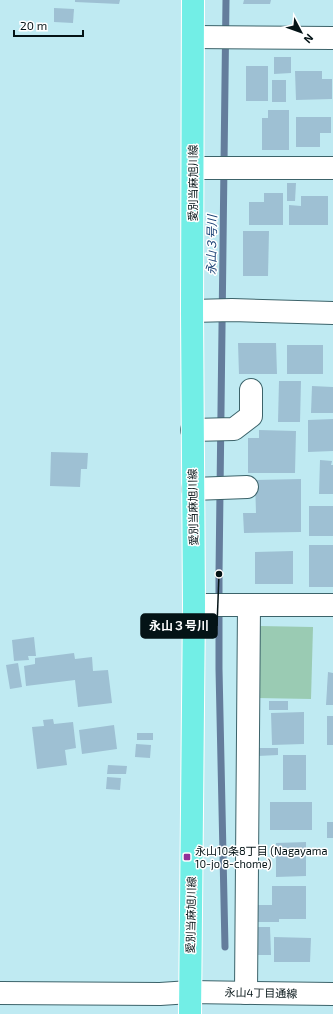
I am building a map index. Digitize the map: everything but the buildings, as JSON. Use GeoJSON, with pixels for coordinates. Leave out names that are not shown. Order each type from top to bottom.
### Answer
{"type":"FeatureCollection","features":[{"type":"Feature","properties":{"kind":"main road","name":"愛別当麻旭川線"},"geometry":{"type":"LineString","coordinates":[[190,1014],[203,605],[219,488],[202,430],[212,311],[203,168],[202,37],[193,0]]}},
{"type":"Feature","properties":{"kind":"street"},"geometry":{"type":"LineString","coordinates":[[202,37],[333,38]]}},
{"type":"Feature","properties":{"kind":"street"},"geometry":{"type":"LineString","coordinates":[[203,168],[333,168]]}},
{"type":"Feature","properties":{"kind":"street"},"geometry":{"type":"LineString","coordinates":[[212,311],[333,313]]}},
{"type":"Feature","properties":{"kind":"street"},"geometry":{"type":"LineString","coordinates":[[202,430],[234,429],[251,416],[251,390]]}},
{"type":"Feature","properties":{"kind":"street"},"geometry":{"type":"LineString","coordinates":[[203,605],[333,605]]}},
{"type":"Feature","properties":{"kind":"street"},"geometry":{"type":"LineString","coordinates":[[242,605],[246,993]]}},
{"type":"Feature","properties":{"kind":"street","name":"永山4丁目通線"},"geometry":{"type":"LineString","coordinates":[[0,993],[160,994],[190,992],[333,994]]}},
{"type":"Feature","properties":{"kind":"green space"},"geometry":{"type":"Polygon","coordinates":[[[259,626],[313,627],[311,699],[257,698],[259,626]]]}},
{"type":"Feature","properties":{"kind":"waterway","name":"永山３号川"},"geometry":{"type":"LineString","coordinates":[[225,947],[219,669],[219,574],[226,0]]}},
{"type":"Feature","properties":{"kind":"place","name":"永山３号川"},"geometry":{"type":"Point","coordinates":[219,574]}},
{"type":"Feature","properties":{"kind":"place","name":"永山10条8丁目 (Nagayama 10-jo 8-chome)"},"geometry":{"type":"Point","coordinates":[187,857]}}]}
